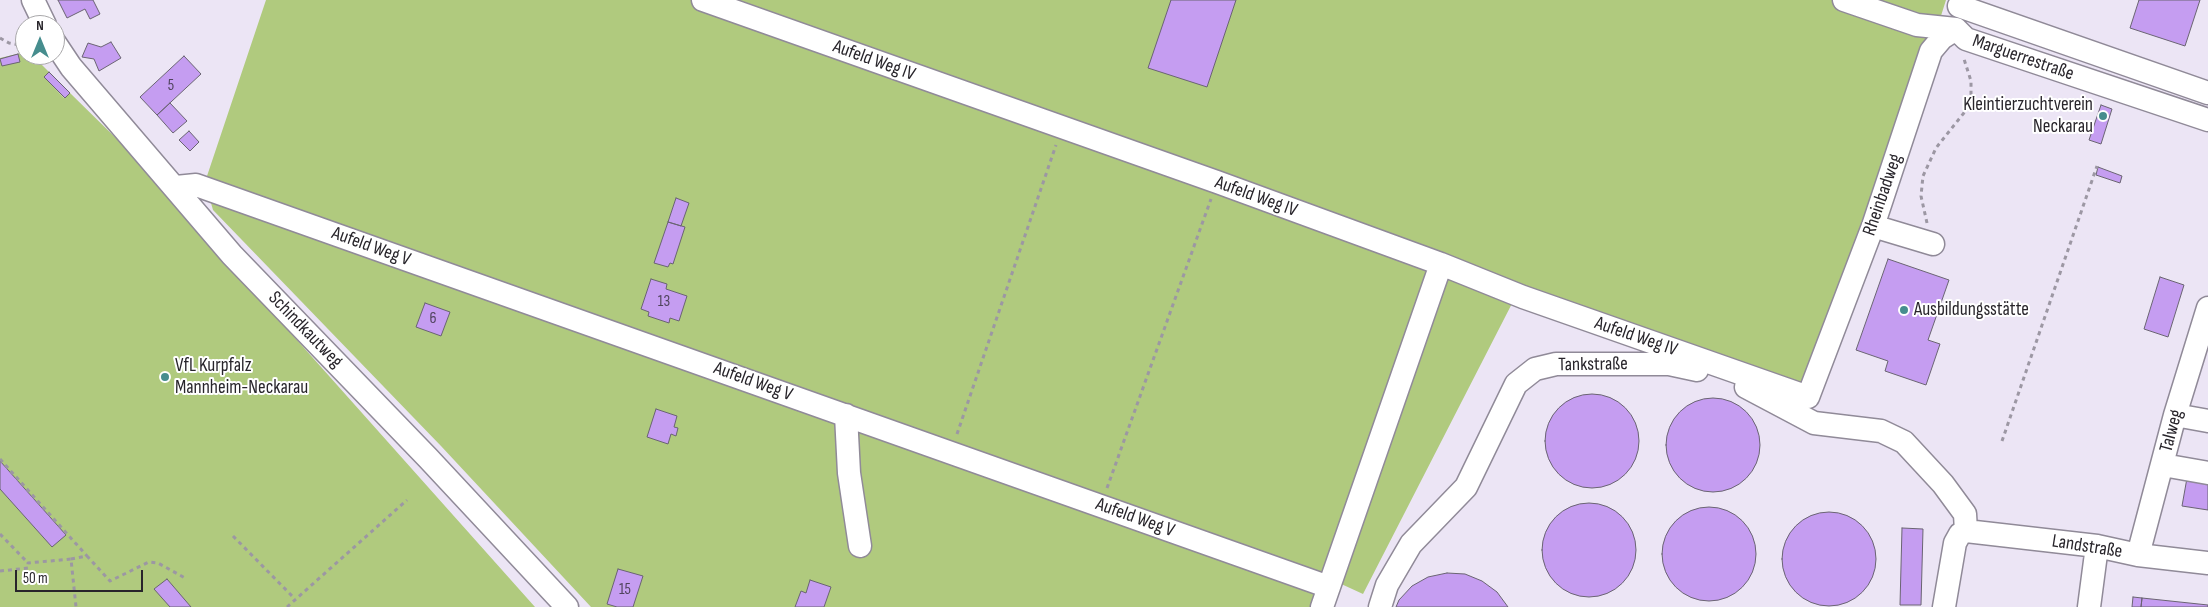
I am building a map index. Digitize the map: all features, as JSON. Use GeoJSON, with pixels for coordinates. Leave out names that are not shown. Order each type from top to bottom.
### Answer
{"type":"FeatureCollection","features":[{"type":"Feature","properties":{"kind":"street"},"geometry":{"type":"LineString","coordinates":[[32,0],[40,15]]}},
{"type":"Feature","properties":{"kind":"street","name":"Aufeld Weg IV"},"geometry":{"type":"LineString","coordinates":[[703,0],[1217,182],[1441,264],[1523,297],[1808,397]]}},
{"type":"Feature","properties":{"kind":"street","name":"Marguerrestraße"},"geometry":{"type":"LineString","coordinates":[[1844,0],[1917,25],[1961,34],[2128,99],[2208,120]]}},
{"type":"Feature","properties":{"kind":"street"},"geometry":{"type":"LineString","coordinates":[[1961,34],[1960,3],[2208,93]]}},
{"type":"Feature","properties":{"kind":"street","name":"Rheinbadweg"},"geometry":{"type":"LineString","coordinates":[[1808,397],[1873,226],[1932,51],[1942,38],[1961,34]]}},
{"type":"Feature","properties":{"kind":"street","name":"Schindkautweg"},"geometry":{"type":"LineString","coordinates":[[65,59],[71,68],[176,187],[232,255],[435,465],[567,607]]}},
{"type":"Feature","properties":{"kind":"street","name":"Aufeld Weg V"},"geometry":{"type":"LineString","coordinates":[[176,187],[196,185],[951,452],[1101,506],[1325,597]]}},
{"type":"Feature","properties":{"kind":"street"},"geometry":{"type":"LineString","coordinates":[[1873,226],[1933,244]]}},
{"type":"Feature","properties":{"kind":"street"},"geometry":{"type":"LineString","coordinates":[[1325,597],[1441,264]]}},
{"type":"Feature","properties":{"kind":"street","name":"Talweg"},"geometry":{"type":"LineString","coordinates":[[2138,555],[2175,415],[2208,308]]}},
{"type":"Feature","properties":{"kind":"street","name":"Tankstraße"},"geometry":{"type":"LineString","coordinates":[[1380,607],[1387,585],[1411,544],[1466,487],[1516,384],[1535,369],[1556,364],[1669,364],[1706,371],[1739,384],[1814,423],[1829,426],[1856,427],[1888,434],[1904,442],[1943,484],[1965,514],[1966,531]]}},
{"type":"Feature","properties":{"kind":"street"},"geometry":{"type":"LineString","coordinates":[[846,415],[849,473],[860,546]]}},
{"type":"Feature","properties":{"kind":"street"},"geometry":{"type":"LineString","coordinates":[[2175,415],[2208,421]]}},
{"type":"Feature","properties":{"kind":"street"},"geometry":{"type":"LineString","coordinates":[[2163,465],[2208,473]]}},
{"type":"Feature","properties":{"kind":"street"},"geometry":{"type":"LineString","coordinates":[[1944,607],[1955,543],[1960,534],[1966,531]]}},
{"type":"Feature","properties":{"kind":"street","name":"Landstraße"},"geometry":{"type":"LineString","coordinates":[[1966,531],[2097,546],[2138,555],[2208,562]]}},
{"type":"Feature","properties":{"kind":"street"},"geometry":{"type":"LineString","coordinates":[[2089,607],[2097,546]]}},
{"type":"Feature","properties":{"kind":"path"},"geometry":{"type":"LineString","coordinates":[[1933,244],[1934,240],[1922,206],[1921,186],[1936,148],[1971,104],[1972,81],[1964,60],[1961,34]]}},
{"type":"Feature","properties":{"kind":"path"},"geometry":{"type":"LineString","coordinates":[[0,38],[15,44]]}},
{"type":"Feature","properties":{"kind":"path"},"geometry":{"type":"LineString","coordinates":[[951,452],[1062,127]]}},
{"type":"Feature","properties":{"kind":"path"},"geometry":{"type":"LineString","coordinates":[[2002,440],[2097,166]]}},
{"type":"Feature","properties":{"kind":"path"},"geometry":{"type":"LineString","coordinates":[[1101,506],[1217,182]]}},
{"type":"Feature","properties":{"kind":"path"},"geometry":{"type":"LineString","coordinates":[[0,459],[110,581],[150,562],[158,563],[185,578]]}},
{"type":"Feature","properties":{"kind":"path"},"geometry":{"type":"LineString","coordinates":[[287,607],[407,500]]}},
{"type":"Feature","properties":{"kind":"path"},"geometry":{"type":"LineString","coordinates":[[0,534],[28,563]]}},
{"type":"Feature","properties":{"kind":"path"},"geometry":{"type":"LineString","coordinates":[[233,536],[295,599]]}},
{"type":"Feature","properties":{"kind":"path"},"geometry":{"type":"LineString","coordinates":[[28,563],[87,556]]}},
{"type":"Feature","properties":{"kind":"path"},"geometry":{"type":"LineString","coordinates":[[71,559],[76,607]]}},
{"type":"Feature","properties":{"kind":"path"},"geometry":{"type":"LineString","coordinates":[[0,571],[28,568],[28,563]]}},
{"type":"Feature","properties":{"kind":"green space"},"geometry":{"type":"Polygon","coordinates":[[[266,0],[1946,0],[1940,19],[1924,49],[1802,387],[1521,286],[1363,594],[1326,577],[1315,607],[591,607],[441,446],[213,210],[205,182],[266,0]]]}},
{"type":"Feature","properties":{"kind":"green space","name":"VfL Kurpfalz Mannheim-Neckarau"},"geometry":{"type":"Polygon","coordinates":[[[15,54],[15,65],[42,65],[49,72],[44,77],[64,98],[70,93],[124,146],[535,607],[0,607],[0,58],[15,54]]]}},
{"type":"Feature","properties":{"kind":"building"},"geometry":{"type":"Polygon","coordinates":[[[58,0],[93,0],[100,14],[90,19],[85,9],[67,18],[58,0]]]}},
{"type":"Feature","properties":{"kind":"building"},"geometry":{"type":"Polygon","coordinates":[[[1171,0],[1236,0],[1207,87],[1148,68],[1171,0]]]}},
{"type":"Feature","properties":{"kind":"building"},"geometry":{"type":"Polygon","coordinates":[[[2139,0],[2200,0],[2185,46],[2130,28],[2139,0]]]}},
{"type":"Feature","properties":{"kind":"building"},"geometry":{"type":"Polygon","coordinates":[[[111,42],[121,58],[99,71],[94,59],[82,57],[88,43],[101,47],[111,42]]]}},
{"type":"Feature","properties":{"kind":"building"},"geometry":{"type":"Polygon","coordinates":[[[15,55],[15,63],[2,66],[0,59],[15,55]]]}},
{"type":"Feature","properties":{"kind":"building"},"geometry":{"type":"Polygon","coordinates":[[[184,56],[201,74],[157,115],[140,97],[184,56]]]}},
{"type":"Feature","properties":{"kind":"building"},"geometry":{"type":"Polygon","coordinates":[[[49,72],[70,93],[65,98],[44,77],[49,72]]]}},
{"type":"Feature","properties":{"kind":"building"},"geometry":{"type":"Polygon","coordinates":[[[170,103],[187,121],[173,133],[157,115],[170,103]]]}},
{"type":"Feature","properties":{"kind":"building"},"geometry":{"type":"Polygon","coordinates":[[[2101,105],[2112,109],[2101,144],[2089,140],[2101,105]]]}},
{"type":"Feature","properties":{"kind":"building"},"geometry":{"type":"Polygon","coordinates":[[[189,131],[199,142],[190,151],[179,140],[189,131]]]}},
{"type":"Feature","properties":{"kind":"building"},"geometry":{"type":"Polygon","coordinates":[[[2098,167],[2122,176],[2120,183],[2096,175],[2098,167]]]}},
{"type":"Feature","properties":{"kind":"building"},"geometry":{"type":"Polygon","coordinates":[[[676,198],[689,203],[681,226],[668,222],[676,198]]]}},
{"type":"Feature","properties":{"kind":"building"},"geometry":{"type":"Polygon","coordinates":[[[668,222],[685,227],[673,264],[670,263],[668,267],[654,263],[668,222]]]}},
{"type":"Feature","properties":{"kind":"building","name":"Ausbildungsstätte"},"geometry":{"type":"Polygon","coordinates":[[[1888,259],[1949,280],[1928,340],[1940,344],[1926,385],[1885,371],[1888,361],[1856,350],[1888,259]]]}},
{"type":"Feature","properties":{"kind":"building"},"geometry":{"type":"Polygon","coordinates":[[[2160,277],[2184,285],[2168,337],[2144,329],[2160,277]]]}},
{"type":"Feature","properties":{"kind":"building"},"geometry":{"type":"Polygon","coordinates":[[[651,279],[667,284],[666,289],[687,296],[679,321],[670,318],[669,323],[648,316],[649,312],[641,309],[651,279]]]}},
{"type":"Feature","properties":{"kind":"building"},"geometry":{"type":"Polygon","coordinates":[[[425,303],[450,312],[441,336],[416,327],[425,303]]]}},
{"type":"Feature","properties":{"kind":"building"},"geometry":{"type":"Polygon","coordinates":[[[1592,394],[1610,398],[1625,408],[1635,423],[1639,441],[1635,459],[1625,474],[1610,484],[1592,488],[1574,484],[1559,474],[1549,459],[1545,441],[1549,423],[1559,408],[1574,398],[1592,394]]]}},
{"type":"Feature","properties":{"kind":"building"},"geometry":{"type":"Polygon","coordinates":[[[1713,398],[1731,402],[1746,412],[1756,427],[1760,445],[1756,463],[1746,478],[1731,488],[1713,492],[1695,488],[1680,478],[1670,463],[1666,445],[1670,427],[1680,412],[1695,402],[1713,398]]]}},
{"type":"Feature","properties":{"kind":"building"},"geometry":{"type":"Polygon","coordinates":[[[656,409],[677,416],[674,427],[678,428],[676,436],[671,434],[668,444],[647,437],[656,409]]]}},
{"type":"Feature","properties":{"kind":"building"},"geometry":{"type":"Polygon","coordinates":[[[0,461],[66,535],[52,547],[0,489],[0,461]]]}},
{"type":"Feature","properties":{"kind":"building"},"geometry":{"type":"Polygon","coordinates":[[[2187,478],[2208,482],[2208,510],[2182,506],[2187,478]]]}},
{"type":"Feature","properties":{"kind":"building"},"geometry":{"type":"Polygon","coordinates":[[[1589,503],[1607,506],[1622,517],[1633,532],[1636,550],[1633,568],[1622,583],[1607,594],[1589,597],[1571,594],[1556,583],[1545,568],[1542,550],[1545,532],[1556,517],[1571,506],[1589,503]]]}},
{"type":"Feature","properties":{"kind":"building"},"geometry":{"type":"Polygon","coordinates":[[[1709,507],[1727,511],[1742,521],[1752,536],[1756,554],[1752,572],[1742,587],[1727,597],[1709,601],[1691,597],[1676,587],[1666,572],[1662,554],[1666,536],[1676,521],[1691,511],[1709,507]]]}},
{"type":"Feature","properties":{"kind":"building"},"geometry":{"type":"Polygon","coordinates":[[[1829,512],[1847,516],[1862,526],[1872,541],[1876,559],[1872,577],[1862,592],[1847,602],[1829,606],[1811,602],[1796,592],[1786,577],[1782,559],[1786,541],[1796,526],[1811,516],[1829,512]]]}},
{"type":"Feature","properties":{"kind":"building"},"geometry":{"type":"Polygon","coordinates":[[[1902,528],[1923,529],[1921,605],[1900,605],[1902,528]]]}},
{"type":"Feature","properties":{"kind":"building"},"geometry":{"type":"Polygon","coordinates":[[[618,569],[643,576],[633,607],[617,607],[607,604],[618,569]]]}},
{"type":"Feature","properties":{"kind":"building"},"geometry":{"type":"Polygon","coordinates":[[[1447,573],[1465,574],[1482,581],[1497,592],[1508,607],[1396,607],[1399,600],[1412,586],[1428,577],[1447,573]]]}},
{"type":"Feature","properties":{"kind":"building"},"geometry":{"type":"Polygon","coordinates":[[[167,579],[191,607],[170,607],[154,589],[167,579]]]}},
{"type":"Feature","properties":{"kind":"building"},"geometry":{"type":"Polygon","coordinates":[[[810,580],[831,587],[824,607],[795,607],[801,591],[806,593],[810,580]]]}},
{"type":"Feature","properties":{"kind":"building"},"geometry":{"type":"Polygon","coordinates":[[[2133,597],[2142,598],[2141,607],[2132,607],[2133,597]]]}},
{"type":"Feature","properties":{"kind":"building"},"geometry":{"type":"Polygon","coordinates":[[[2142,598],[2208,605],[2208,607],[2141,607],[2142,598]]]}},
{"type":"Feature","properties":{"kind":"place","name":"Kleintierzuchtverein Neckarau"},"geometry":{"type":"Point","coordinates":[2103,116]}},
{"type":"Feature","properties":{"kind":"place","name":"Ausbildungsstätte"},"geometry":{"type":"Point","coordinates":[1904,310]}},
{"type":"Feature","properties":{"kind":"place","name":"VfL Kurpfalz Mannheim-Neckarau"},"geometry":{"type":"Point","coordinates":[165,377]}}]}
